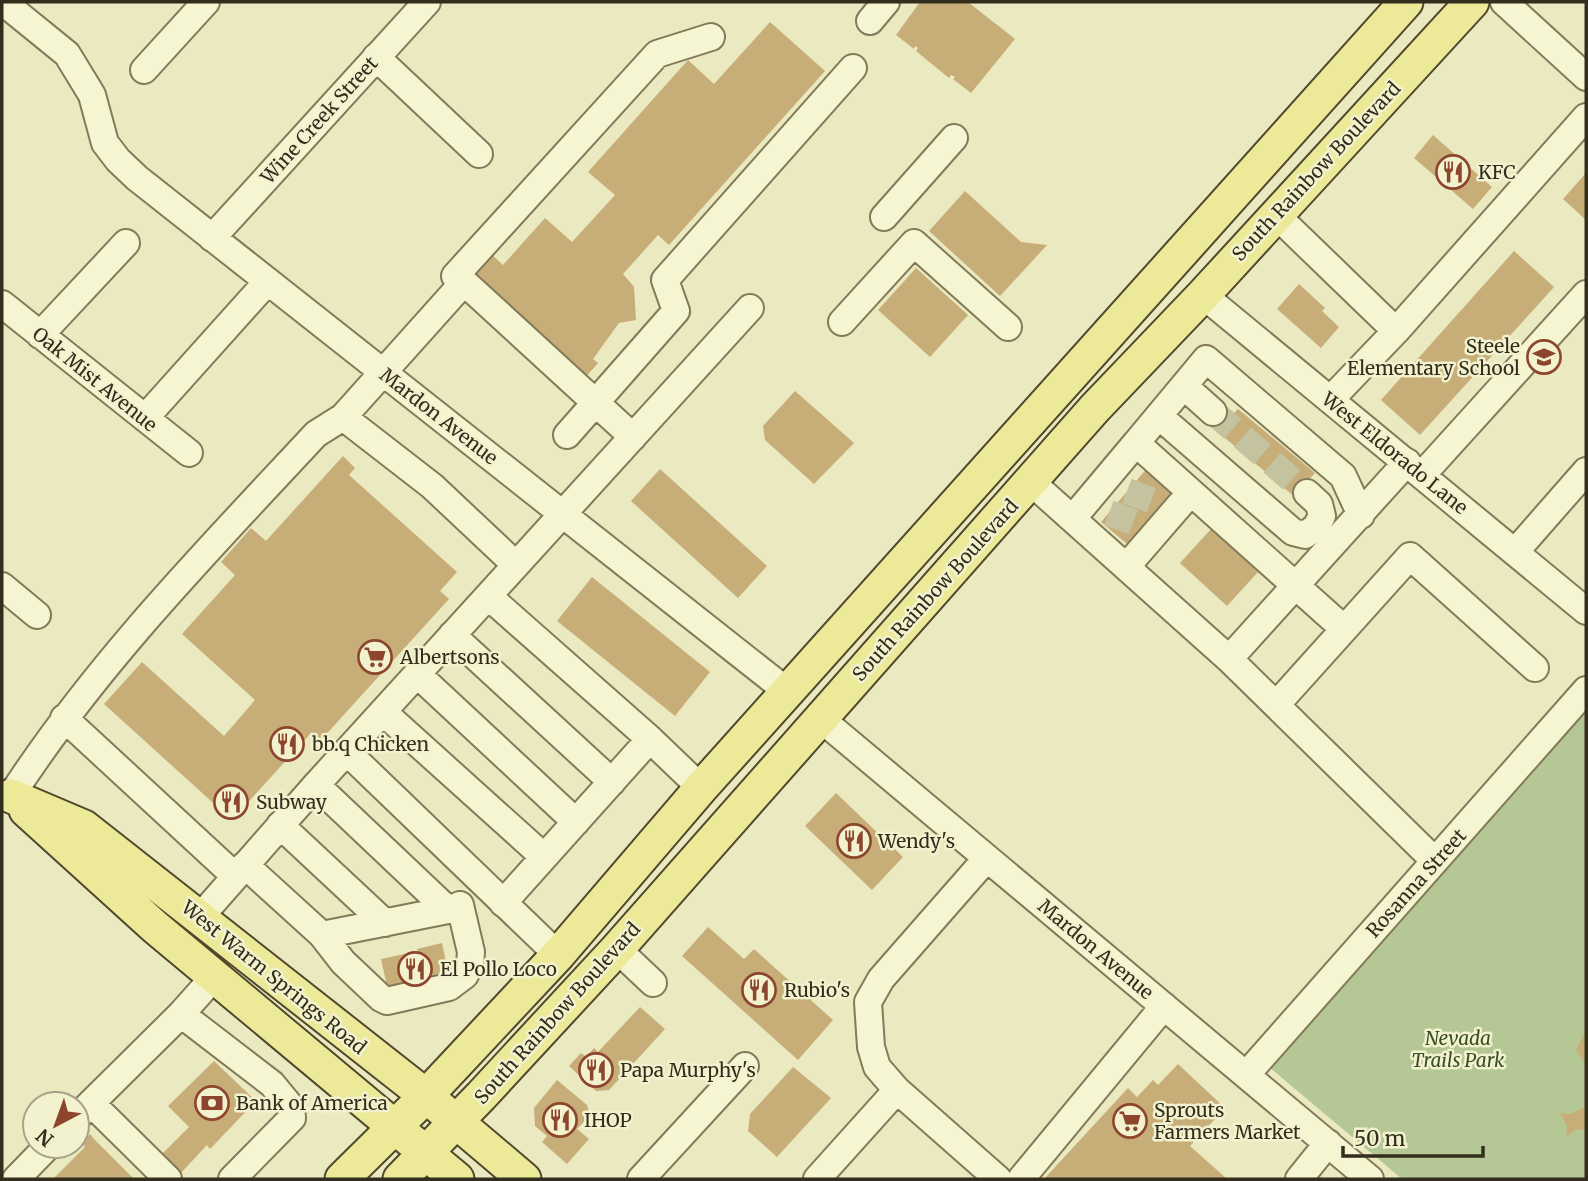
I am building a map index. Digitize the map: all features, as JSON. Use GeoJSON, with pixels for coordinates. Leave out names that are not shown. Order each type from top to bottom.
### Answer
{"type":"FeatureCollection","features":[{"type":"Feature","properties":{"kind":"main road","name":"South Rainbow Boulevard"},"geometry":{"type":"LineString","coordinates":[[342,1179],[426,1096],[558,955],[701,788],[1406,2]]}},
{"type":"Feature","properties":{"kind":"main road","name":"South Rainbow Boulevard"},"geometry":{"type":"LineString","coordinates":[[400,1179],[457,1122],[617,949],[1094,408],[1203,295],[1472,2]]}},
{"type":"Feature","properties":{"kind":"main road"},"geometry":{"type":"LineString","coordinates":[[1203,295],[1205,263],[1241,220],[1252,173]]}},
{"type":"Feature","properties":{"kind":"main road"},"geometry":{"type":"LineString","coordinates":[[1094,408],[1116,362],[1153,316],[1153,304],[1141,295]]}},
{"type":"Feature","properties":{"kind":"main road"},"geometry":{"type":"LineString","coordinates":[[821,719],[825,687],[868,634],[912,555]]}},
{"type":"Feature","properties":{"kind":"main road"},"geometry":{"type":"LineString","coordinates":[[704,850],[732,795],[781,732],[787,720],[788,692]]}},
{"type":"Feature","properties":{"kind":"main road","name":"West Warm Springs Road"},"geometry":{"type":"LineString","coordinates":[[6,792],[62,845],[214,977],[457,1179]]}},
{"type":"Feature","properties":{"kind":"main road","name":"West Warm Springs Road"},"geometry":{"type":"LineString","coordinates":[[6,792],[84,827],[426,1096],[524,1179]]}},
{"type":"Feature","properties":{"kind":"main road"},"geometry":{"type":"LineString","coordinates":[[62,845],[90,858],[175,923],[200,917]]}},
{"type":"Feature","properties":{"kind":"street","name":"Mardon Avenue"},"geometry":{"type":"LineString","coordinates":[[3,2],[67,54],[92,95],[105,144],[118,160],[267,282],[564,513],[788,692]]}},
{"type":"Feature","properties":{"kind":"street","name":"Wine Creek Street"},"geometry":{"type":"LineString","coordinates":[[212,238],[427,2]]}},
{"type":"Feature","properties":{"kind":"street"},"geometry":{"type":"LineString","coordinates":[[1504,2],[1586,77]]}},
{"type":"Feature","properties":{"kind":"street"},"geometry":{"type":"LineString","coordinates":[[144,70],[194,6]]}},
{"type":"Feature","properties":{"kind":"street"},"geometry":{"type":"LineString","coordinates":[[633,437],[455,276],[657,54],[711,37]]}},
{"type":"Feature","properties":{"kind":"street"},"geometry":{"type":"LineString","coordinates":[[376,57],[479,154]]}},
{"type":"Feature","properties":{"kind":"street"},"geometry":{"type":"LineString","coordinates":[[567,435],[677,311],[664,280],[853,68]]}},
{"type":"Feature","properties":{"kind":"street"},"geometry":{"type":"LineString","coordinates":[[1329,400],[1396,331],[1586,117]]}},
{"type":"Feature","properties":{"kind":"street"},"geometry":{"type":"LineString","coordinates":[[884,217],[954,138]]}},
{"type":"Feature","properties":{"kind":"street"},"geometry":{"type":"LineString","coordinates":[[1275,214],[1396,331]]}},
{"type":"Feature","properties":{"kind":"street"},"geometry":{"type":"LineString","coordinates":[[40,335],[126,243]]}},
{"type":"Feature","properties":{"kind":"street"},"geometry":{"type":"LineString","coordinates":[[842,322],[914,243],[1008,327]]}},
{"type":"Feature","properties":{"kind":"street"},"geometry":{"type":"LineString","coordinates":[[145,418],[267,282]]}},
{"type":"Feature","properties":{"kind":"street"},"geometry":{"type":"LineString","coordinates":[[6,792],[203,555],[316,434],[343,416],[464,282]]}},
{"type":"Feature","properties":{"kind":"street","name":"West Eldorado Lane"},"geometry":{"type":"LineString","coordinates":[[1203,295],[1586,611]]}},
{"type":"Feature","properties":{"kind":"street","name":"Oak Mist Avenue"},"geometry":{"type":"LineString","coordinates":[[2,304],[189,453]]}},
{"type":"Feature","properties":{"kind":"street"},"geometry":{"type":"LineString","coordinates":[[200,917],[316,785],[750,308]]}},
{"type":"Feature","properties":{"kind":"street"},"geometry":{"type":"LineString","coordinates":[[1229,659],[1361,515],[1414,469],[1581,310]]}},
{"type":"Feature","properties":{"kind":"street"},"geometry":{"type":"LineString","coordinates":[[1089,512],[1103,482],[1206,359],[1343,476],[1361,515]]}},
{"type":"Feature","properties":{"kind":"street"},"geometry":{"type":"LineString","coordinates":[[1184,386],[1213,412]]}},
{"type":"Feature","properties":{"kind":"street"},"geometry":{"type":"LineString","coordinates":[[343,416],[432,486],[516,565]]}},
{"type":"Feature","properties":{"kind":"street"},"geometry":{"type":"LineString","coordinates":[[1159,416],[1293,532],[1305,535],[1316,527],[1322,516],[1319,504],[1307,493]]}},
{"type":"Feature","properties":{"kind":"street"},"geometry":{"type":"LineString","coordinates":[[1136,443],[1176,502],[1296,585],[1343,628]]}},
{"type":"Feature","properties":{"kind":"street"},"geometry":{"type":"LineString","coordinates":[[1515,552],[1586,471]]}},
{"type":"Feature","properties":{"kind":"street"},"geometry":{"type":"LineString","coordinates":[[1031,482],[1089,512],[1127,566],[1229,659],[1435,861]]}},
{"type":"Feature","properties":{"kind":"street"},"geometry":{"type":"LineString","coordinates":[[1103,482],[1128,491]]}},
{"type":"Feature","properties":{"kind":"street"},"geometry":{"type":"LineString","coordinates":[[1127,566],[1149,528],[1176,502]]}},
{"type":"Feature","properties":{"kind":"street"},"geometry":{"type":"LineString","coordinates":[[1276,705],[1410,556],[1535,668]]}},
{"type":"Feature","properties":{"kind":"street"},"geometry":{"type":"LineString","coordinates":[[2,586],[37,615]]}},
{"type":"Feature","properties":{"kind":"street"},"geometry":{"type":"LineString","coordinates":[[488,596],[650,739],[701,788]]}},
{"type":"Feature","properties":{"kind":"street"},"geometry":{"type":"LineString","coordinates":[[452,635],[612,782]]}},
{"type":"Feature","properties":{"kind":"street"},"geometry":{"type":"LineString","coordinates":[[417,674],[576,822]]}},
{"type":"Feature","properties":{"kind":"street","name":"Rosanna Street"},"geometry":{"type":"LineString","coordinates":[[1246,1075],[1586,691]]}},
{"type":"Feature","properties":{"kind":"street"},"geometry":{"type":"LineString","coordinates":[[383,712],[544,857]]}},
{"type":"Feature","properties":{"kind":"street"},"geometry":{"type":"LineString","coordinates":[[64,719],[240,870],[322,935],[343,962],[381,998],[393,1000],[449,987],[464,975],[470,963],[471,952],[468,932],[454,908],[316,785]]}},
{"type":"Feature","properties":{"kind":"street","name":"Mardon Avenue"},"geometry":{"type":"LineString","coordinates":[[821,719],[1370,1179]]}},
{"type":"Feature","properties":{"kind":"street"},"geometry":{"type":"LineString","coordinates":[[503,903],[650,739]]}},
{"type":"Feature","properties":{"kind":"street"},"geometry":{"type":"LineString","coordinates":[[347,752],[558,955]]}},
{"type":"Feature","properties":{"kind":"street"},"geometry":{"type":"LineString","coordinates":[[280,825],[385,923]]}},
{"type":"Feature","properties":{"kind":"street"},"geometry":{"type":"LineString","coordinates":[[987,858],[881,979],[868,1002],[871,1047],[877,1067],[897,1090],[998,1179]]}},
{"type":"Feature","properties":{"kind":"street"},"geometry":{"type":"LineString","coordinates":[[322,935],[454,908],[465,904],[484,884]]}},
{"type":"Feature","properties":{"kind":"street"},"geometry":{"type":"LineString","coordinates":[[617,949],[653,984]]}},
{"type":"Feature","properties":{"kind":"street"},"geometry":{"type":"LineString","coordinates":[[91,1103],[181,1014],[214,977]]}},
{"type":"Feature","properties":{"kind":"street"},"geometry":{"type":"LineString","coordinates":[[1021,1179],[1164,1006]]}},
{"type":"Feature","properties":{"kind":"street"},"geometry":{"type":"LineString","coordinates":[[181,1014],[271,1084],[291,1107],[292,1118],[232,1179]]}},
{"type":"Feature","properties":{"kind":"street"},"geometry":{"type":"LineString","coordinates":[[641,1179],[745,1066]]}},
{"type":"Feature","properties":{"kind":"street"},"geometry":{"type":"LineString","coordinates":[[817,1179],[897,1090]]}},
{"type":"Feature","properties":{"kind":"street"},"geometry":{"type":"LineString","coordinates":[[91,1116],[167,1179]]}},
{"type":"Feature","properties":{"kind":"street"},"geometry":{"type":"LineString","coordinates":[[1299,1179],[1328,1143]]}},
{"type":"Feature","properties":{"kind":"street"},"geometry":{"type":"LineString","coordinates":[[16,1179],[34,1160]]}},
{"type":"Feature","properties":{"kind":"green space","name":"Nevada Trails Park"},"geometry":{"type":"Polygon","coordinates":[[[1586,712],[1586,1179],[1402,1179],[1269,1067],[1586,712]]]}},
{"type":"Feature","properties":{"kind":"building"},"geometry":{"type":"Polygon","coordinates":[[[920,2],[968,2],[1015,39],[971,93],[953,79],[955,77],[951,75],[949,78],[916,51],[918,48],[915,46],[914,49],[896,35],[920,2]]]}},
{"type":"Feature","properties":{"kind":"building"},"geometry":{"type":"Polygon","coordinates":[[[770,22],[825,71],[669,245],[658,235],[623,274],[634,287],[636,320],[619,323],[593,359],[598,363],[581,382],[464,278],[488,251],[503,265],[545,218],[572,242],[615,195],[588,172],[688,60],[714,84],[770,22]]]}},
{"type":"Feature","properties":{"kind":"building","name":"KFC"},"geometry":{"type":"Polygon","coordinates":[[[1433,135],[1492,187],[1473,209],[1414,158],[1433,135]]]}},
{"type":"Feature","properties":{"kind":"building"},"geometry":{"type":"Polygon","coordinates":[[[1586,173],[1586,220],[1563,199],[1586,173]]]}},
{"type":"Feature","properties":{"kind":"building"},"geometry":{"type":"Polygon","coordinates":[[[965,191],[1021,242],[1047,245],[1000,296],[929,231],[965,191]]]}},
{"type":"Feature","properties":{"kind":"building"},"geometry":{"type":"Polygon","coordinates":[[[1514,251],[1554,287],[1420,435],[1381,400],[1514,251]]]}},
{"type":"Feature","properties":{"kind":"building"},"geometry":{"type":"Polygon","coordinates":[[[916,268],[968,315],[930,357],[878,310],[916,268]]]}},
{"type":"Feature","properties":{"kind":"building"},"geometry":{"type":"Polygon","coordinates":[[[1299,284],[1325,308],[1322,311],[1339,327],[1321,348],[1277,309],[1299,284]]]}},
{"type":"Feature","properties":{"kind":"building"},"geometry":{"type":"Polygon","coordinates":[[[795,391],[854,443],[814,484],[765,440],[763,426],[795,391]]]}},
{"type":"Feature","properties":{"kind":"building"},"geometry":{"type":"Polygon","coordinates":[[[1222,403],[1234,413],[1238,409],[1315,473],[1305,484],[1301,502],[1206,422],[1222,403]]]}},
{"type":"Feature","properties":{"kind":"building"},"geometry":{"type":"Polygon","coordinates":[[[343,456],[355,468],[349,475],[457,572],[440,591],[449,599],[321,740],[312,732],[232,820],[104,704],[142,662],[224,736],[255,700],[182,634],[235,575],[221,562],[251,528],[266,541],[343,456]]]}},
{"type":"Feature","properties":{"kind":"building"},"geometry":{"type":"Polygon","coordinates":[[[1149,466],[1175,488],[1127,544],[1101,522],[1149,466]]]}},
{"type":"Feature","properties":{"kind":"building"},"geometry":{"type":"Polygon","coordinates":[[[660,469],[767,566],[738,598],[631,501],[660,469]]]}},
{"type":"Feature","properties":{"kind":"building"},"geometry":{"type":"Polygon","coordinates":[[[1211,529],[1258,572],[1227,606],[1180,563],[1211,529]]]}},
{"type":"Feature","properties":{"kind":"building"},"geometry":{"type":"Polygon","coordinates":[[[592,577],[710,672],[675,716],[557,621],[592,577]]]}},
{"type":"Feature","properties":{"kind":"building","name":"Wendy's"},"geometry":{"type":"Polygon","coordinates":[[[836,793],[903,857],[872,890],[805,826],[836,793]]]}},
{"type":"Feature","properties":{"kind":"building","name":"Rubio's"},"geometry":{"type":"Polygon","coordinates":[[[708,927],[744,959],[754,949],[833,1020],[798,1060],[682,956],[708,927]]]}},
{"type":"Feature","properties":{"kind":"building","name":"El Pollo Loco"},"geometry":{"type":"Polygon","coordinates":[[[442,943],[449,976],[389,995],[381,959],[409,953],[410,961],[419,958],[417,949],[442,943]]]}},
{"type":"Feature","properties":{"kind":"building"},"geometry":{"type":"Polygon","coordinates":[[[640,1007],[665,1029],[609,1090],[596,1091],[569,1066],[581,1053],[586,1057],[594,1048],[598,1052],[640,1007]]]}},
{"type":"Feature","properties":{"kind":"building"},"geometry":{"type":"Polygon","coordinates":[[[1586,1034],[1586,1065],[1576,1050],[1586,1034]]]}},
{"type":"Feature","properties":{"kind":"building","name":"Bank of America"},"geometry":{"type":"Polygon","coordinates":[[[214,1061],[256,1101],[210,1149],[207,1145],[180,1174],[161,1155],[189,1127],[168,1106],[214,1061]]]}},
{"type":"Feature","properties":{"kind":"building","name":"Sprouts Farmers Market"},"geometry":{"type":"Polygon","coordinates":[[[1178,1064],[1225,1108],[1190,1146],[1227,1179],[1044,1179],[1128,1088],[1137,1097],[1153,1080],[1158,1085],[1178,1064]]]}},
{"type":"Feature","properties":{"kind":"building"},"geometry":{"type":"Polygon","coordinates":[[[793,1067],[831,1098],[777,1157],[748,1131],[750,1114],[793,1067]]]}},
{"type":"Feature","properties":{"kind":"building","name":"IHOP"},"geometry":{"type":"Polygon","coordinates":[[[557,1080],[587,1105],[590,1115],[577,1129],[589,1139],[567,1164],[542,1142],[547,1136],[535,1126],[534,1108],[557,1080]]]}},
{"type":"Feature","properties":{"kind":"building"},"geometry":{"type":"Polygon","coordinates":[[[1585,1107],[1586,1129],[1575,1130],[1566,1137],[1567,1126],[1560,1113],[1571,1114],[1585,1107]]]}},
{"type":"Feature","properties":{"kind":"building"},"geometry":{"type":"Polygon","coordinates":[[[91,1135],[134,1179],[53,1179],[72,1160],[91,1160],[91,1135]]]}},
{"type":"Feature","properties":{"kind":"tunnel"},"geometry":{"type":"LineString","coordinates":[[1213,412],[1307,493]]}},
{"type":"Feature","properties":{"kind":"tunnel"},"geometry":{"type":"LineString","coordinates":[[1127,491],[1161,504]]}},
{"type":"Feature","properties":{"kind":"tunnel"},"geometry":{"type":"LineString","coordinates":[[1109,513],[1141,525]]}},
{"type":"Feature","properties":{"kind":"place","name":"KFC"},"geometry":{"type":"Point","coordinates":[1453,172]}},
{"type":"Feature","properties":{"kind":"place","name":"Steele Elementary School"},"geometry":{"type":"Point","coordinates":[1544,357]}},
{"type":"Feature","properties":{"kind":"place","name":"Albertsons"},"geometry":{"type":"Point","coordinates":[375,657]}},
{"type":"Feature","properties":{"kind":"place","name":"bb.q Chicken"},"geometry":{"type":"Point","coordinates":[287,744]}},
{"type":"Feature","properties":{"kind":"place","name":"Subway"},"geometry":{"type":"Point","coordinates":[231,802]}},
{"type":"Feature","properties":{"kind":"place","name":"Wendy's"},"geometry":{"type":"Point","coordinates":[854,841]}},
{"type":"Feature","properties":{"kind":"place","name":"El Pollo Loco"},"geometry":{"type":"Point","coordinates":[415,969]}},
{"type":"Feature","properties":{"kind":"place","name":"Rubio's"},"geometry":{"type":"Point","coordinates":[759,990]}},
{"type":"Feature","properties":{"kind":"place","name":"Papa Murphy's"},"geometry":{"type":"Point","coordinates":[596,1070]}},
{"type":"Feature","properties":{"kind":"place","name":"Bank of America"},"geometry":{"type":"Point","coordinates":[212,1103]}},
{"type":"Feature","properties":{"kind":"place","name":"IHOP"},"geometry":{"type":"Point","coordinates":[560,1120]}},
{"type":"Feature","properties":{"kind":"place","name":"Sprouts Farmers Market"},"geometry":{"type":"Point","coordinates":[1130,1121]}}]}
